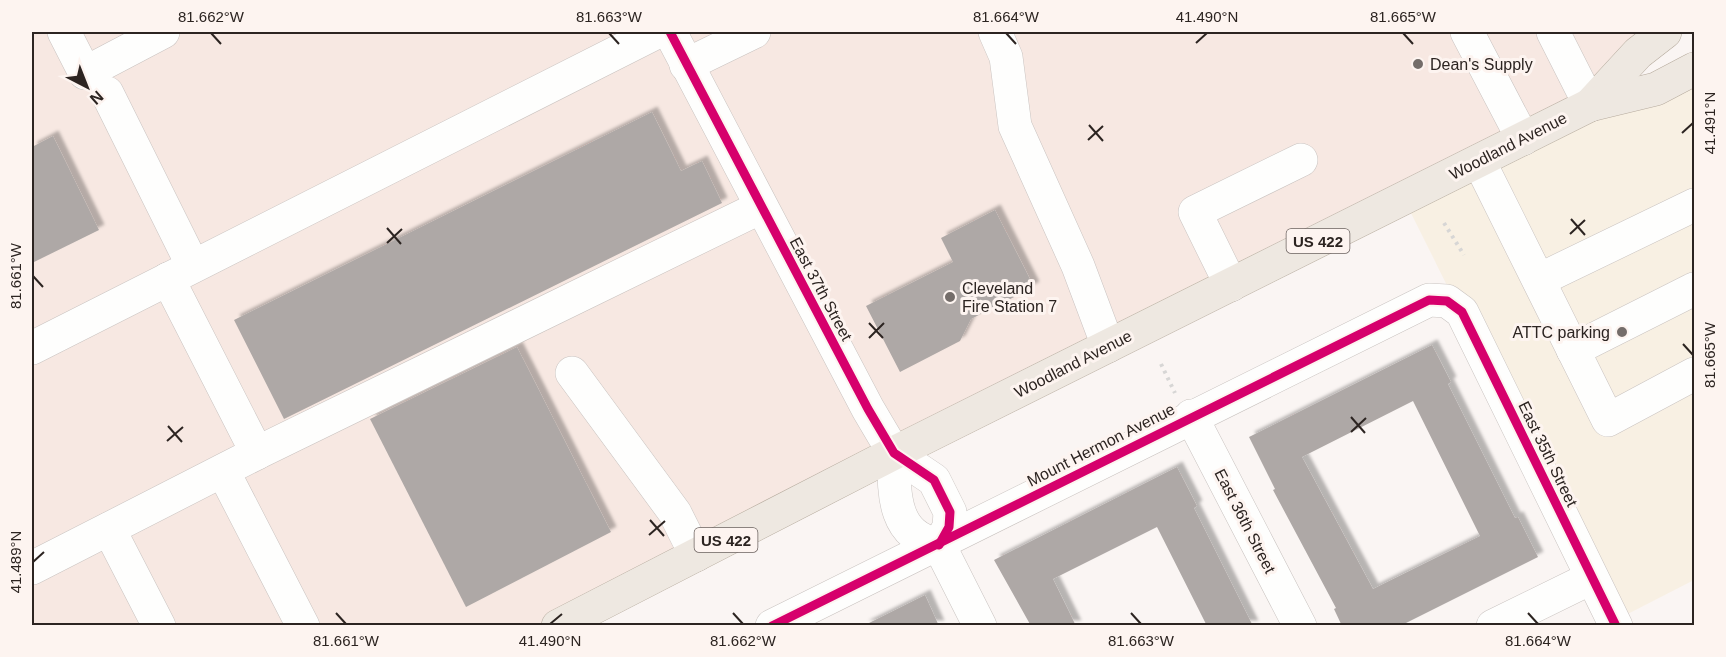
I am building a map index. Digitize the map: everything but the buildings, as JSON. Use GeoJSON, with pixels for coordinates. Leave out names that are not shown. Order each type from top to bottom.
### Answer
{"type":"FeatureCollection","features":[{"type":"Feature","properties":{"kind":"main road","name":"Woodland Avenue"},"geometry":{"type":"LineString","coordinates":[[1590,105],[1638,53],[1665,32]]}},
{"type":"Feature","properties":{"kind":"main road","name":"Woodland Avenue"},"geometry":{"type":"LineString","coordinates":[[558,626],[894,453],[1590,105],[1656,89],[1695,69]]}},
{"type":"Feature","properties":{"kind":"street"},"geometry":{"type":"LineString","coordinates":[[64,32],[85,74],[163,32]]}},
{"type":"Feature","properties":{"kind":"street"},"geometry":{"type":"LineString","coordinates":[[32,348],[657,32]]}},
{"type":"Feature","properties":{"kind":"street","name":"East 37th Street"},"geometry":{"type":"LineString","coordinates":[[670,32],[761,207],[894,453],[934,480],[950,512],[949,527],[939,545],[923,542],[912,535],[894,500],[894,453]]}},
{"type":"Feature","properties":{"kind":"street"},"geometry":{"type":"LineString","coordinates":[[686,65],[754,32]]}},
{"type":"Feature","properties":{"kind":"street"},"geometry":{"type":"LineString","coordinates":[[995,32],[1006,57],[1015,126],[1078,266],[1108,346]]}},
{"type":"Feature","properties":{"kind":"street"},"geometry":{"type":"LineString","coordinates":[[1467,32],[1523,139]]}},
{"type":"Feature","properties":{"kind":"street"},"geometry":{"type":"LineString","coordinates":[[1553,32],[1590,105]]}},
{"type":"Feature","properties":{"kind":"street"},"geometry":{"type":"LineString","coordinates":[[107,93],[180,273],[257,453]]}},
{"type":"Feature","properties":{"kind":"street"},"geometry":{"type":"LineString","coordinates":[[1231,285],[1195,212],[1301,160]]}},
{"type":"Feature","properties":{"kind":"street"},"geometry":{"type":"LineString","coordinates":[[1479,161],[1608,420],[1695,374]]}},
{"type":"Feature","properties":{"kind":"street"},"geometry":{"type":"LineString","coordinates":[[1539,280],[1695,205]]}},
{"type":"Feature","properties":{"kind":"street"},"geometry":{"type":"LineString","coordinates":[[32,568],[257,453],[761,207]]}},
{"type":"Feature","properties":{"kind":"street"},"geometry":{"type":"LineString","coordinates":[[1573,350],[1695,289]]}},
{"type":"Feature","properties":{"kind":"street","name":"Mount Hermon Avenue"},"geometry":{"type":"LineString","coordinates":[[772,626],[939,545],[1184,406],[1429,300],[1447,301]]}},
{"type":"Feature","properties":{"kind":"street","name":"East 35th Street"},"geometry":{"type":"LineString","coordinates":[[1447,301],[1462,312],[1611,624]]}},
{"type":"Feature","properties":{"kind":"street"},"geometry":{"type":"LineString","coordinates":[[572,373],[675,513],[696,555]]}},
{"type":"Feature","properties":{"kind":"street","name":"East 36th Street"},"geometry":{"type":"LineString","coordinates":[[1184,406],[1300,626]]}},
{"type":"Feature","properties":{"kind":"street"},"geometry":{"type":"LineString","coordinates":[[223,471],[303,626]]}},
{"type":"Feature","properties":{"kind":"street"},"geometry":{"type":"LineString","coordinates":[[109,529],[159,626]]}},
{"type":"Feature","properties":{"kind":"street"},"geometry":{"type":"LineString","coordinates":[[939,545],[980,626]]}},
{"type":"Feature","properties":{"kind":"street"},"geometry":{"type":"LineString","coordinates":[[1492,626],[1591,578]]}},
{"type":"Feature","properties":{"kind":"path"},"geometry":{"type":"LineString","coordinates":[[1444,223],[1464,255]]}},
{"type":"Feature","properties":{"kind":"path"},"geometry":{"type":"LineString","coordinates":[[1161,364],[1184,406]]}},
{"type":"Feature","properties":{"kind":"shaded area"},"geometry":{"type":"Polygon","coordinates":[[[32,32],[1665,32],[1590,105],[558,626],[32,625],[32,32]]]}},
{"type":"Feature","properties":{"kind":"shaded area"},"geometry":{"type":"Polygon","coordinates":[[[1694,69],[1694,580],[1614,621],[1404,199],[1694,69]]]}},
{"type":"Feature","properties":{"kind":"cycle path"},"geometry":{"type":"LineString","coordinates":[[670,32],[868,409],[894,453],[934,480],[950,512],[949,527],[939,545]]}},
{"type":"Feature","properties":{"kind":"cycle path"},"geometry":{"type":"LineString","coordinates":[[772,626],[1429,300],[1447,301],[1462,312],[1616,626]]}},
{"type":"Feature","properties":{"kind":"place","name":"Dean's Supply"},"geometry":{"type":"Point","coordinates":[1418,64]}},
{"type":"Feature","properties":{"kind":"place","name":"Cleveland Fire Station 7"},"geometry":{"type":"Point","coordinates":[950,297]}},
{"type":"Feature","properties":{"kind":"place","name":"ATTC parking"},"geometry":{"type":"Point","coordinates":[1622,332]}}]}
